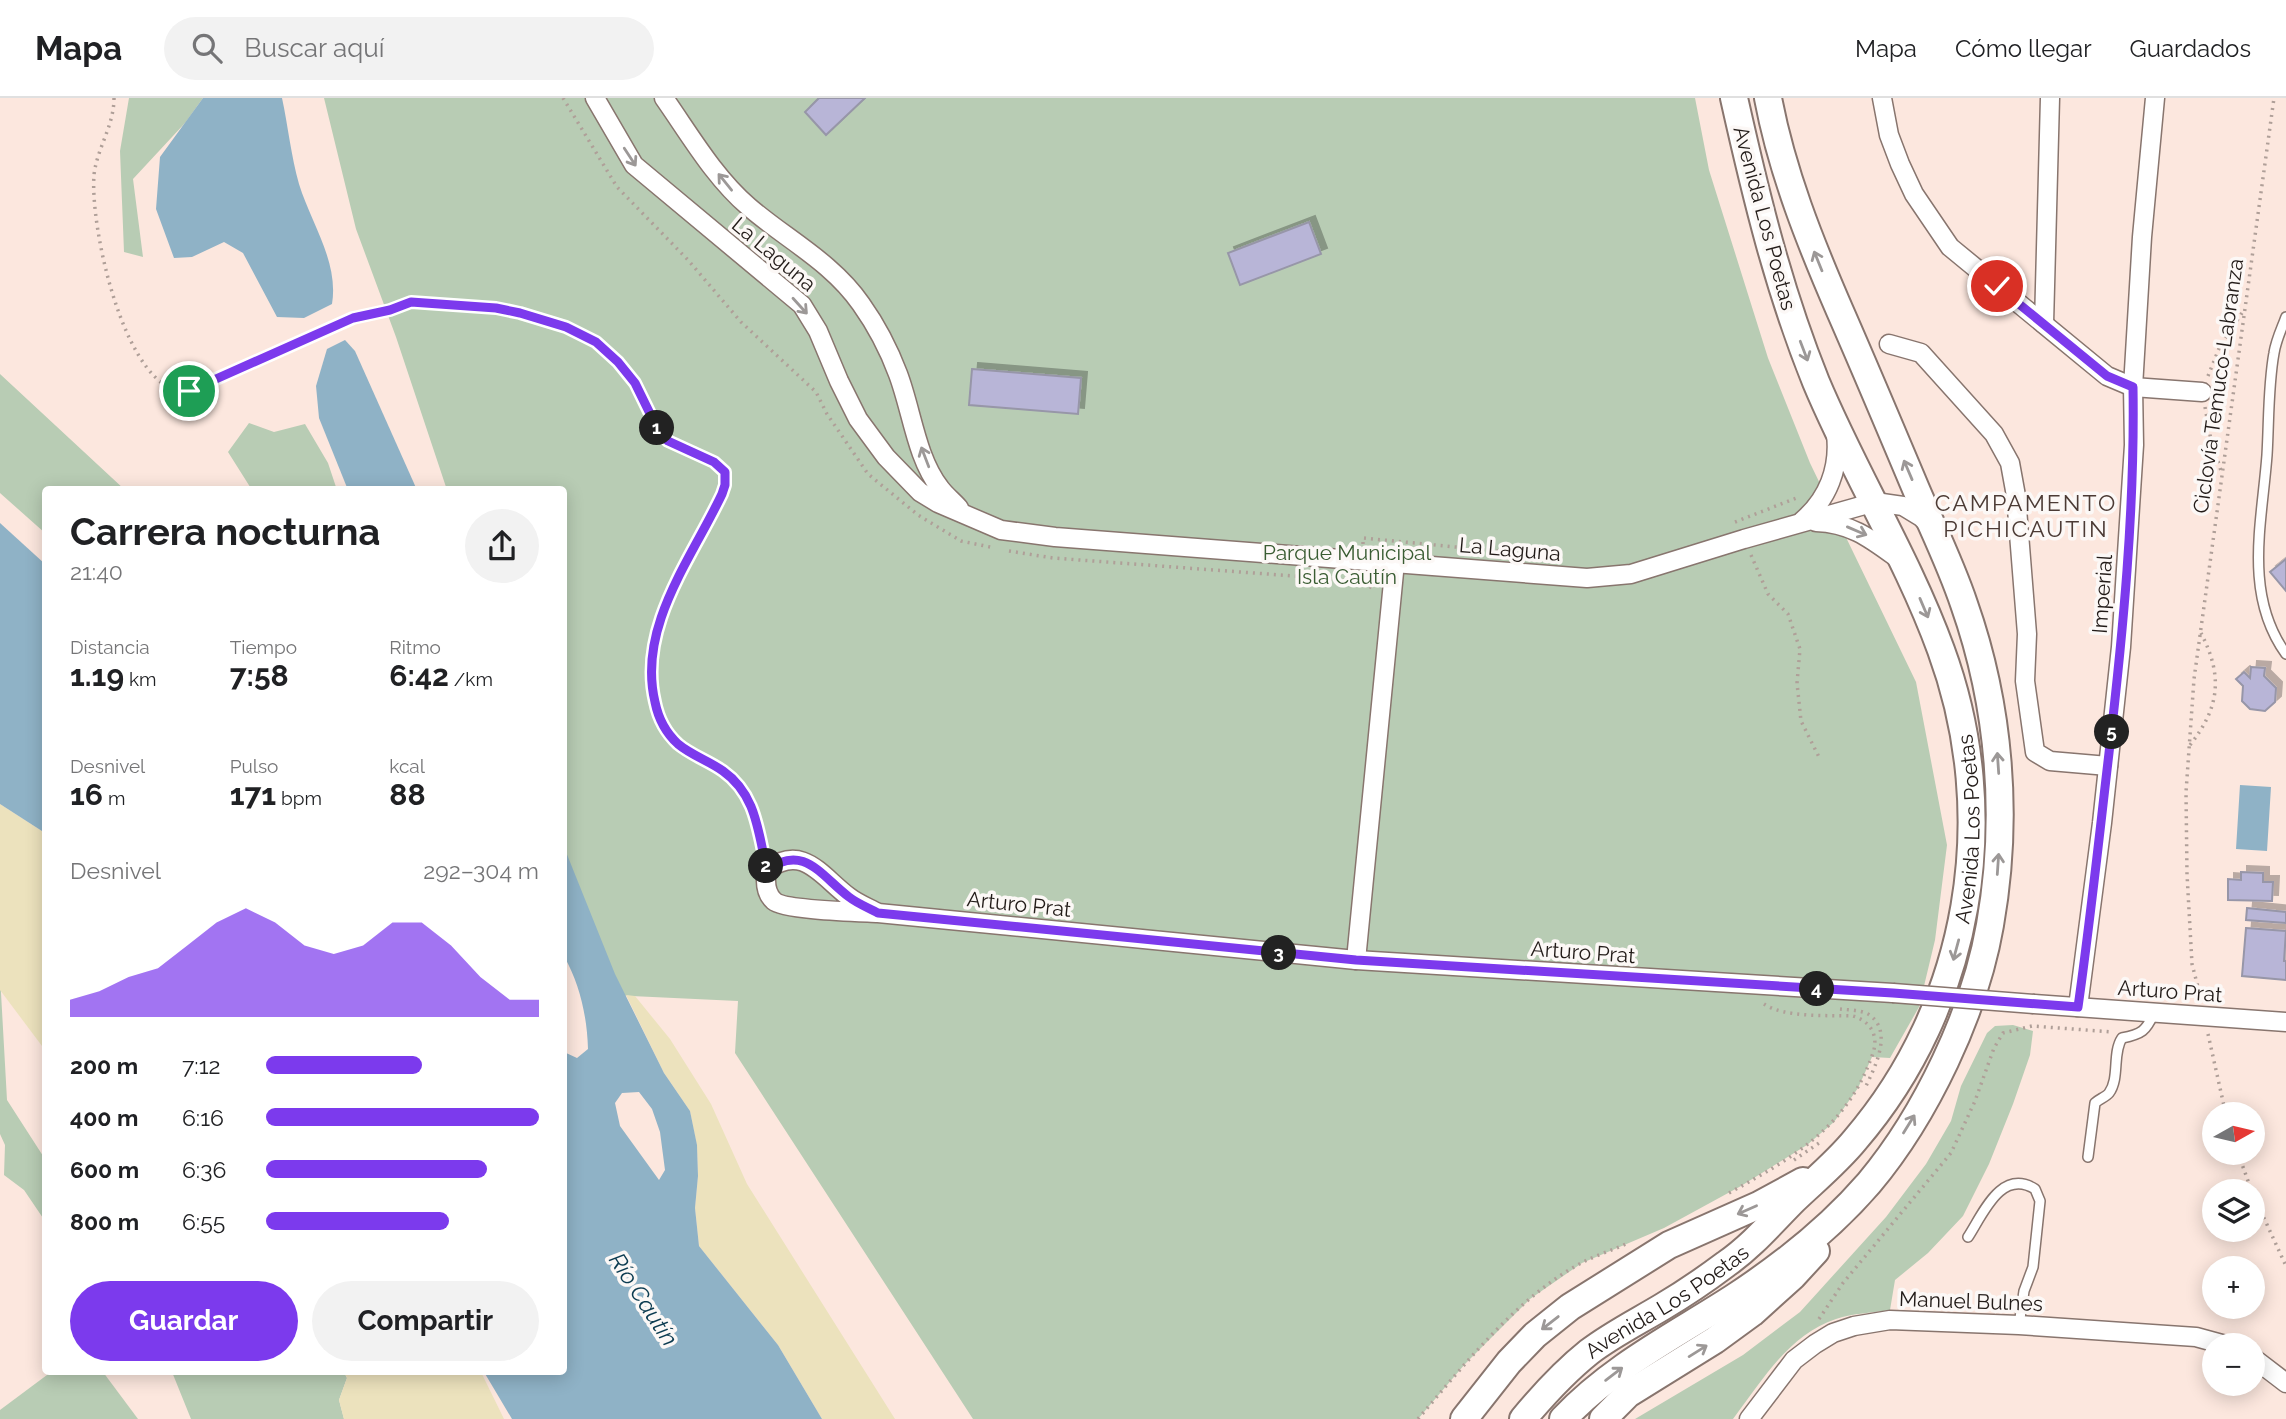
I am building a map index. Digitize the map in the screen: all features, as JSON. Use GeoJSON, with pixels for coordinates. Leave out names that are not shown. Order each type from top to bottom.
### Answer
{"type":"FeatureCollection","features":[{"type":"Feature","properties":{"kind":"main road","name":"Avenida Los Poetas"},"geometry":{"type":"LineString","coordinates":[[1523,1419],[1562,1377],[1590,1352],[1729,1263],[1829,1168],[1878,1111],[1917,1048],[1947,980],[1965,908],[1970,871],[1972,797],[1958,703],[1941,648],[1906,564],[1863,484],[1800,342],[1773,264],[1734,98]]}},
{"type":"Feature","properties":{"kind":"main road","name":"Avenida Los Poetas"},"geometry":{"type":"LineString","coordinates":[[1563,1419],[1602,1382],[1638,1356],[1736,1296],[1765,1275],[1834,1219],[1871,1180],[1912,1120],[1930,1088],[1964,1017],[1978,980],[1987,943],[1998,869],[2000,831],[1998,756],[1986,679],[1964,604],[1808,234],[1784,165],[1768,98]]}},
{"type":"Feature","properties":{"kind":"main road"},"geometry":{"type":"LineString","coordinates":[[1464,1419],[1509,1362],[1535,1335],[1570,1307],[1669,1245],[1759,1205],[1829,1168]]}},
{"type":"Feature","properties":{"kind":"main road"},"geometry":{"type":"LineString","coordinates":[[1603,1419],[1628,1394],[1715,1340],[1752,1313],[1793,1276],[1838,1227],[1871,1180]]}},
{"type":"Feature","properties":{"kind":"street","name":"La Laguna"},"geometry":{"type":"LineString","coordinates":[[595,98],[634,165],[802,305],[818,331],[838,381],[858,419],[886,457],[920,492],[938,503],[1001,530],[1055,537],[1587,578],[1631,574],[1799,524]]}},
{"type":"Feature","properties":{"kind":"street","name":"La Laguna"},"geometry":{"type":"LineString","coordinates":[[664,98],[732,191],[750,208],[820,260],[860,302],[898,373],[926,463],[940,488],[963,513]]}},
{"type":"Feature","properties":{"kind":"street"},"geometry":{"type":"LineString","coordinates":[[1882,98],[1889,135],[1900,164],[1914,194],[1950,247],[2107,376],[2133,387],[2202,392]]}},
{"type":"Feature","properties":{"kind":"street"},"geometry":{"type":"LineString","coordinates":[[2044,324],[2050,98]]}},
{"type":"Feature","properties":{"kind":"street","name":"Imperial"},"geometry":{"type":"LineString","coordinates":[[2078,1007],[2108,766],[2124,609],[2142,237],[2155,98]]}},
{"type":"Feature","properties":{"kind":"street"},"geometry":{"type":"LineString","coordinates":[[1889,344],[1921,353],[1994,434],[2010,463],[2016,496],[2027,634],[2025,681],[2035,752],[2050,761],[2108,766]]}},
{"type":"Feature","properties":{"kind":"street"},"geometry":{"type":"LineString","coordinates":[[1799,524],[1817,506],[1830,484],[1837,445],[1832,418]]}},
{"type":"Feature","properties":{"kind":"street"},"geometry":{"type":"LineString","coordinates":[[1799,524],[1875,502],[1892,503],[1912,510],[1934,533]]}},
{"type":"Feature","properties":{"kind":"street"},"geometry":{"type":"LineString","coordinates":[[1799,524],[1826,522],[1853,528],[1878,542],[1906,564]]}},
{"type":"Feature","properties":{"kind":"street"},"geometry":{"type":"LineString","coordinates":[[1356,960],[1395,562]]}},
{"type":"Feature","properties":{"kind":"street","name":"Arturo Prat"},"geometry":{"type":"LineString","coordinates":[[878,913],[852,899],[810,863],[794,858],[776,863],[767,870],[765,880],[768,893],[781,906],[878,913],[1356,960],[1766,991],[1893,993],[2286,1022]]}},
{"type":"Feature","properties":{"kind":"street","name":"Manuel Bulnes"},"geometry":{"type":"LineString","coordinates":[[1749,1419],[1794,1360],[1833,1333],[1854,1326],[1890,1320],[2019,1325],[2202,1339]]}},
{"type":"Feature","properties":{"kind":"street"},"geometry":{"type":"LineString","coordinates":[[2265,1367],[2285,1382]]}},
{"type":"Feature","properties":{"kind":"lane"},"geometry":{"type":"LineString","coordinates":[[2286,317],[2274,352],[2257,562],[2267,618],[2274,636],[2286,654]]}},
{"type":"Feature","properties":{"kind":"lane"},"geometry":{"type":"LineString","coordinates":[[2088,1157],[2095,1103],[2108,1094],[2113,1083],[2118,1045],[2122,1038],[2147,1029],[2154,1013]]}},
{"type":"Feature","properties":{"kind":"lane"},"geometry":{"type":"LineString","coordinates":[[1968,1237],[1998,1191],[2019,1183],[2035,1189],[2039,1201],[2033,1267],[2024,1291],[2019,1325]]}},
{"type":"Feature","properties":{"kind":"path"},"geometry":{"type":"LineString","coordinates":[[114,98],[111,123],[94,175],[94,210],[103,265],[121,320],[147,367],[173,390],[189,391],[353,318],[390,310],[411,302],[496,308],[566,327],[596,342],[618,362],[635,383],[659,432],[668,441],[722,467],[725,472],[725,485],[722,494],[658,624],[653,651],[653,693],[661,720],[677,743],[722,770],[736,781],[746,794],[757,820],[767,870]]}},
{"type":"Feature","properties":{"kind":"path"},"geometry":{"type":"LineString","coordinates":[[563,98],[617,187],[688,260],[741,321],[816,391],[827,414],[868,474],[918,515],[961,541]]}},
{"type":"Feature","properties":{"kind":"path","name":"Ciclovía Temuco-Labranza"},"geometry":{"type":"LineString","coordinates":[[2189,746],[2200,631],[2274,98]]}},
{"type":"Feature","properties":{"kind":"path"},"geometry":{"type":"LineString","coordinates":[[1723,526],[1797,499]]}},
{"type":"Feature","properties":{"kind":"path"},"geometry":{"type":"LineString","coordinates":[[1363,538],[1509,552]]}},
{"type":"Feature","properties":{"kind":"path"},"geometry":{"type":"LineString","coordinates":[[1744,539],[1769,594],[1788,614],[1800,649],[1797,682],[1801,721],[1820,759]]}},
{"type":"Feature","properties":{"kind":"path"},"geometry":{"type":"LineString","coordinates":[[1053,558],[1361,581],[1379,593]]}},
{"type":"Feature","properties":{"kind":"path"},"geometry":{"type":"LineString","coordinates":[[2200,631],[2216,669],[2216,689],[2211,713],[2189,746],[2186,792],[2192,964],[2223,1102]]}},
{"type":"Feature","properties":{"kind":"path"},"geometry":{"type":"LineString","coordinates":[[1772,1009],[1863,1019]]}},
{"type":"Feature","properties":{"kind":"path"},"geometry":{"type":"LineString","coordinates":[[1815,1326],[1843,1283],[1951,1153],[1975,1101],[1994,1048],[2003,1033],[2032,1026],[2138,1034]]}},
{"type":"Feature","properties":{"kind":"path"},"geometry":{"type":"LineString","coordinates":[[2265,1220],[2286,1266]]}},
{"type":"Feature","properties":{"kind":"green space"},"geometry":{"type":"Polygon","coordinates":[[[129,98],[203,98],[185,123],[133,179],[143,257],[124,252],[120,151],[129,98]]]}},
{"type":"Feature","properties":{"kind":"green space","name":"Parque Municipal Isla Cautín"},"geometry":{"type":"Polygon","coordinates":[[[324,98],[1695,98],[1709,170],[1768,358],[1810,463],[1916,682],[1947,845],[1935,940],[1919,1007],[1890,1058],[1872,1057],[1858,1088],[1834,1122],[1807,1145],[1741,1186],[1664,1228],[1582,1263],[1530,1299],[1465,1364],[1418,1419],[973,1419],[735,1053],[738,1001],[610,995],[567,858],[567,486],[446,486],[396,337],[356,229],[324,98]]]}},
{"type":"Feature","properties":{"kind":"green space"},"geometry":{"type":"Polygon","coordinates":[[[0,374],[121,486],[42,486],[42,530],[0,493],[0,374]]]}},
{"type":"Feature","properties":{"kind":"green space"},"geometry":{"type":"Polygon","coordinates":[[[249,423],[274,432],[305,424],[328,463],[336,486],[249,486],[228,452],[249,423]]]}},
{"type":"Feature","properties":{"kind":"green space"},"geometry":{"type":"Polygon","coordinates":[[[0,975],[7,1100],[42,1154],[42,1217],[24,1190],[4,1175],[5,1145],[0,1134],[0,975]]]}},
{"type":"Feature","properties":{"kind":"green space"},"geometry":{"type":"Polygon","coordinates":[[[2013,1025],[2033,1031],[2030,1055],[1989,1164],[1963,1216],[1928,1253],[1895,1280],[1890,1310],[1836,1319],[1804,1336],[1777,1361],[1733,1419],[1635,1419],[1743,1355],[1800,1312],[1886,1217],[1926,1164],[1951,1121],[1961,1086],[1987,1033],[1995,1026],[2013,1025]]]}},
{"type":"Feature","properties":{"kind":"green space"},"geometry":{"type":"Polygon","coordinates":[[[47,1375],[105,1375],[138,1419],[0,1419],[0,1410],[47,1375]]]}},
{"type":"Feature","properties":{"kind":"green space"},"geometry":{"type":"Polygon","coordinates":[[[173,1375],[346,1375],[347,1378],[339,1400],[344,1419],[191,1419],[173,1375]]]}},
{"type":"Feature","properties":{"kind":"sand"},"geometry":{"type":"Polygon","coordinates":[[[0,804],[42,831],[42,1046],[0,990],[0,804]]]}},
{"type":"Feature","properties":{"kind":"sand"},"geometry":{"type":"Polygon","coordinates":[[[626,995],[635,996],[670,1039],[711,1104],[747,1184],[895,1419],[822,1419],[778,1345],[699,1246],[695,1208],[697,1146],[690,1111],[664,1073],[626,995]]]}},
{"type":"Feature","properties":{"kind":"sand"},"geometry":{"type":"Polygon","coordinates":[[[346,1375],[482,1375],[504,1419],[344,1419],[339,1400],[347,1378],[346,1375]]]}},
{"type":"Feature","properties":{"kind":"water"},"geometry":{"type":"Polygon","coordinates":[[[203,98],[282,98],[299,184],[328,258],[333,288],[332,304],[304,318],[277,317],[243,253],[224,242],[192,257],[174,258],[156,209],[160,157],[203,98]]]}},
{"type":"Feature","properties":{"kind":"water"},"geometry":{"type":"Polygon","coordinates":[[[345,340],[355,351],[415,486],[346,486],[319,418],[316,386],[327,349],[345,340]]]}},
{"type":"Feature","properties":{"kind":"water"},"geometry":{"type":"Polygon","coordinates":[[[0,523],[42,561],[42,831],[0,804],[0,523]]]}},
{"type":"Feature","properties":{"kind":"water"},"geometry":{"type":"Polygon","coordinates":[[[2240,785],[2271,787],[2267,851],[2236,849],[2240,785]]]}},
{"type":"Feature","properties":{"kind":"water","name":"Río Cautín"},"geometry":{"type":"Polygon","coordinates":[[[567,854],[615,974],[664,1073],[690,1111],[697,1145],[695,1208],[699,1246],[778,1345],[822,1419],[512,1419],[486,1375],[567,1375],[567,1053],[577,1058],[588,1049],[582,1001],[567,963],[567,854]],[[639,1092],[622,1093],[615,1103],[620,1126],[659,1180],[665,1170],[660,1132],[652,1109],[639,1092]]]}},
{"type":"Feature","properties":{"kind":"building"},"geometry":{"type":"Polygon","coordinates":[[[819,98],[865,98],[826,135],[805,112],[819,98]]]}},
{"type":"Feature","properties":{"kind":"building"},"geometry":{"type":"Polygon","coordinates":[[[1309,222],[1321,254],[1240,285],[1228,253],[1309,222]]]}},
{"type":"Feature","properties":{"kind":"building"},"geometry":{"type":"Polygon","coordinates":[[[972,369],[1081,378],[1078,414],[969,405],[972,369]]]}},
{"type":"Feature","properties":{"kind":"building"},"geometry":{"type":"Polygon","coordinates":[[[2286,559],[2286,591],[2270,572],[2286,559]]]}},
{"type":"Feature","properties":{"kind":"building"},"geometry":{"type":"Polygon","coordinates":[[[2251,667],[2265,668],[2264,676],[2276,688],[2275,702],[2265,711],[2250,709],[2242,701],[2243,686],[2236,679],[2244,672],[2250,678],[2251,667]]]}},
{"type":"Feature","properties":{"kind":"building"},"geometry":{"type":"Polygon","coordinates":[[[2241,872],[2263,873],[2263,882],[2273,882],[2272,901],[2228,900],[2228,879],[2241,880],[2241,872]]]}},
{"type":"Feature","properties":{"kind":"building"},"geometry":{"type":"Polygon","coordinates":[[[2247,908],[2286,912],[2286,923],[2246,920],[2247,908]]]}},
{"type":"Feature","properties":{"kind":"building"},"geometry":{"type":"Polygon","coordinates":[[[2246,928],[2286,931],[2286,980],[2242,976],[2246,928]]]}},
{"type":"Feature","properties":{"kind":"district","name":"CAMPAMENTO PICHICAUTIN"},"geometry":{"type":"Point","coordinates":[2026,515]}},
{"type":"Feature","properties":{"kind":"route"},"geometry":{"type":"LineString","coordinates":[[189,391],[353,318],[390,310],[411,302],[508,310],[576,331],[607,350],[635,383],[659,432],[668,441],[703,456],[722,467],[725,472],[722,494],[658,624],[652,680],[661,720],[677,743],[722,770],[736,781],[746,794],[757,820],[767,870],[776,863],[794,858],[810,863],[852,899],[878,913],[1356,960],[2078,1007],[2121,647],[2134,445],[2133,387],[2107,376],[1997,286]]}}]}
